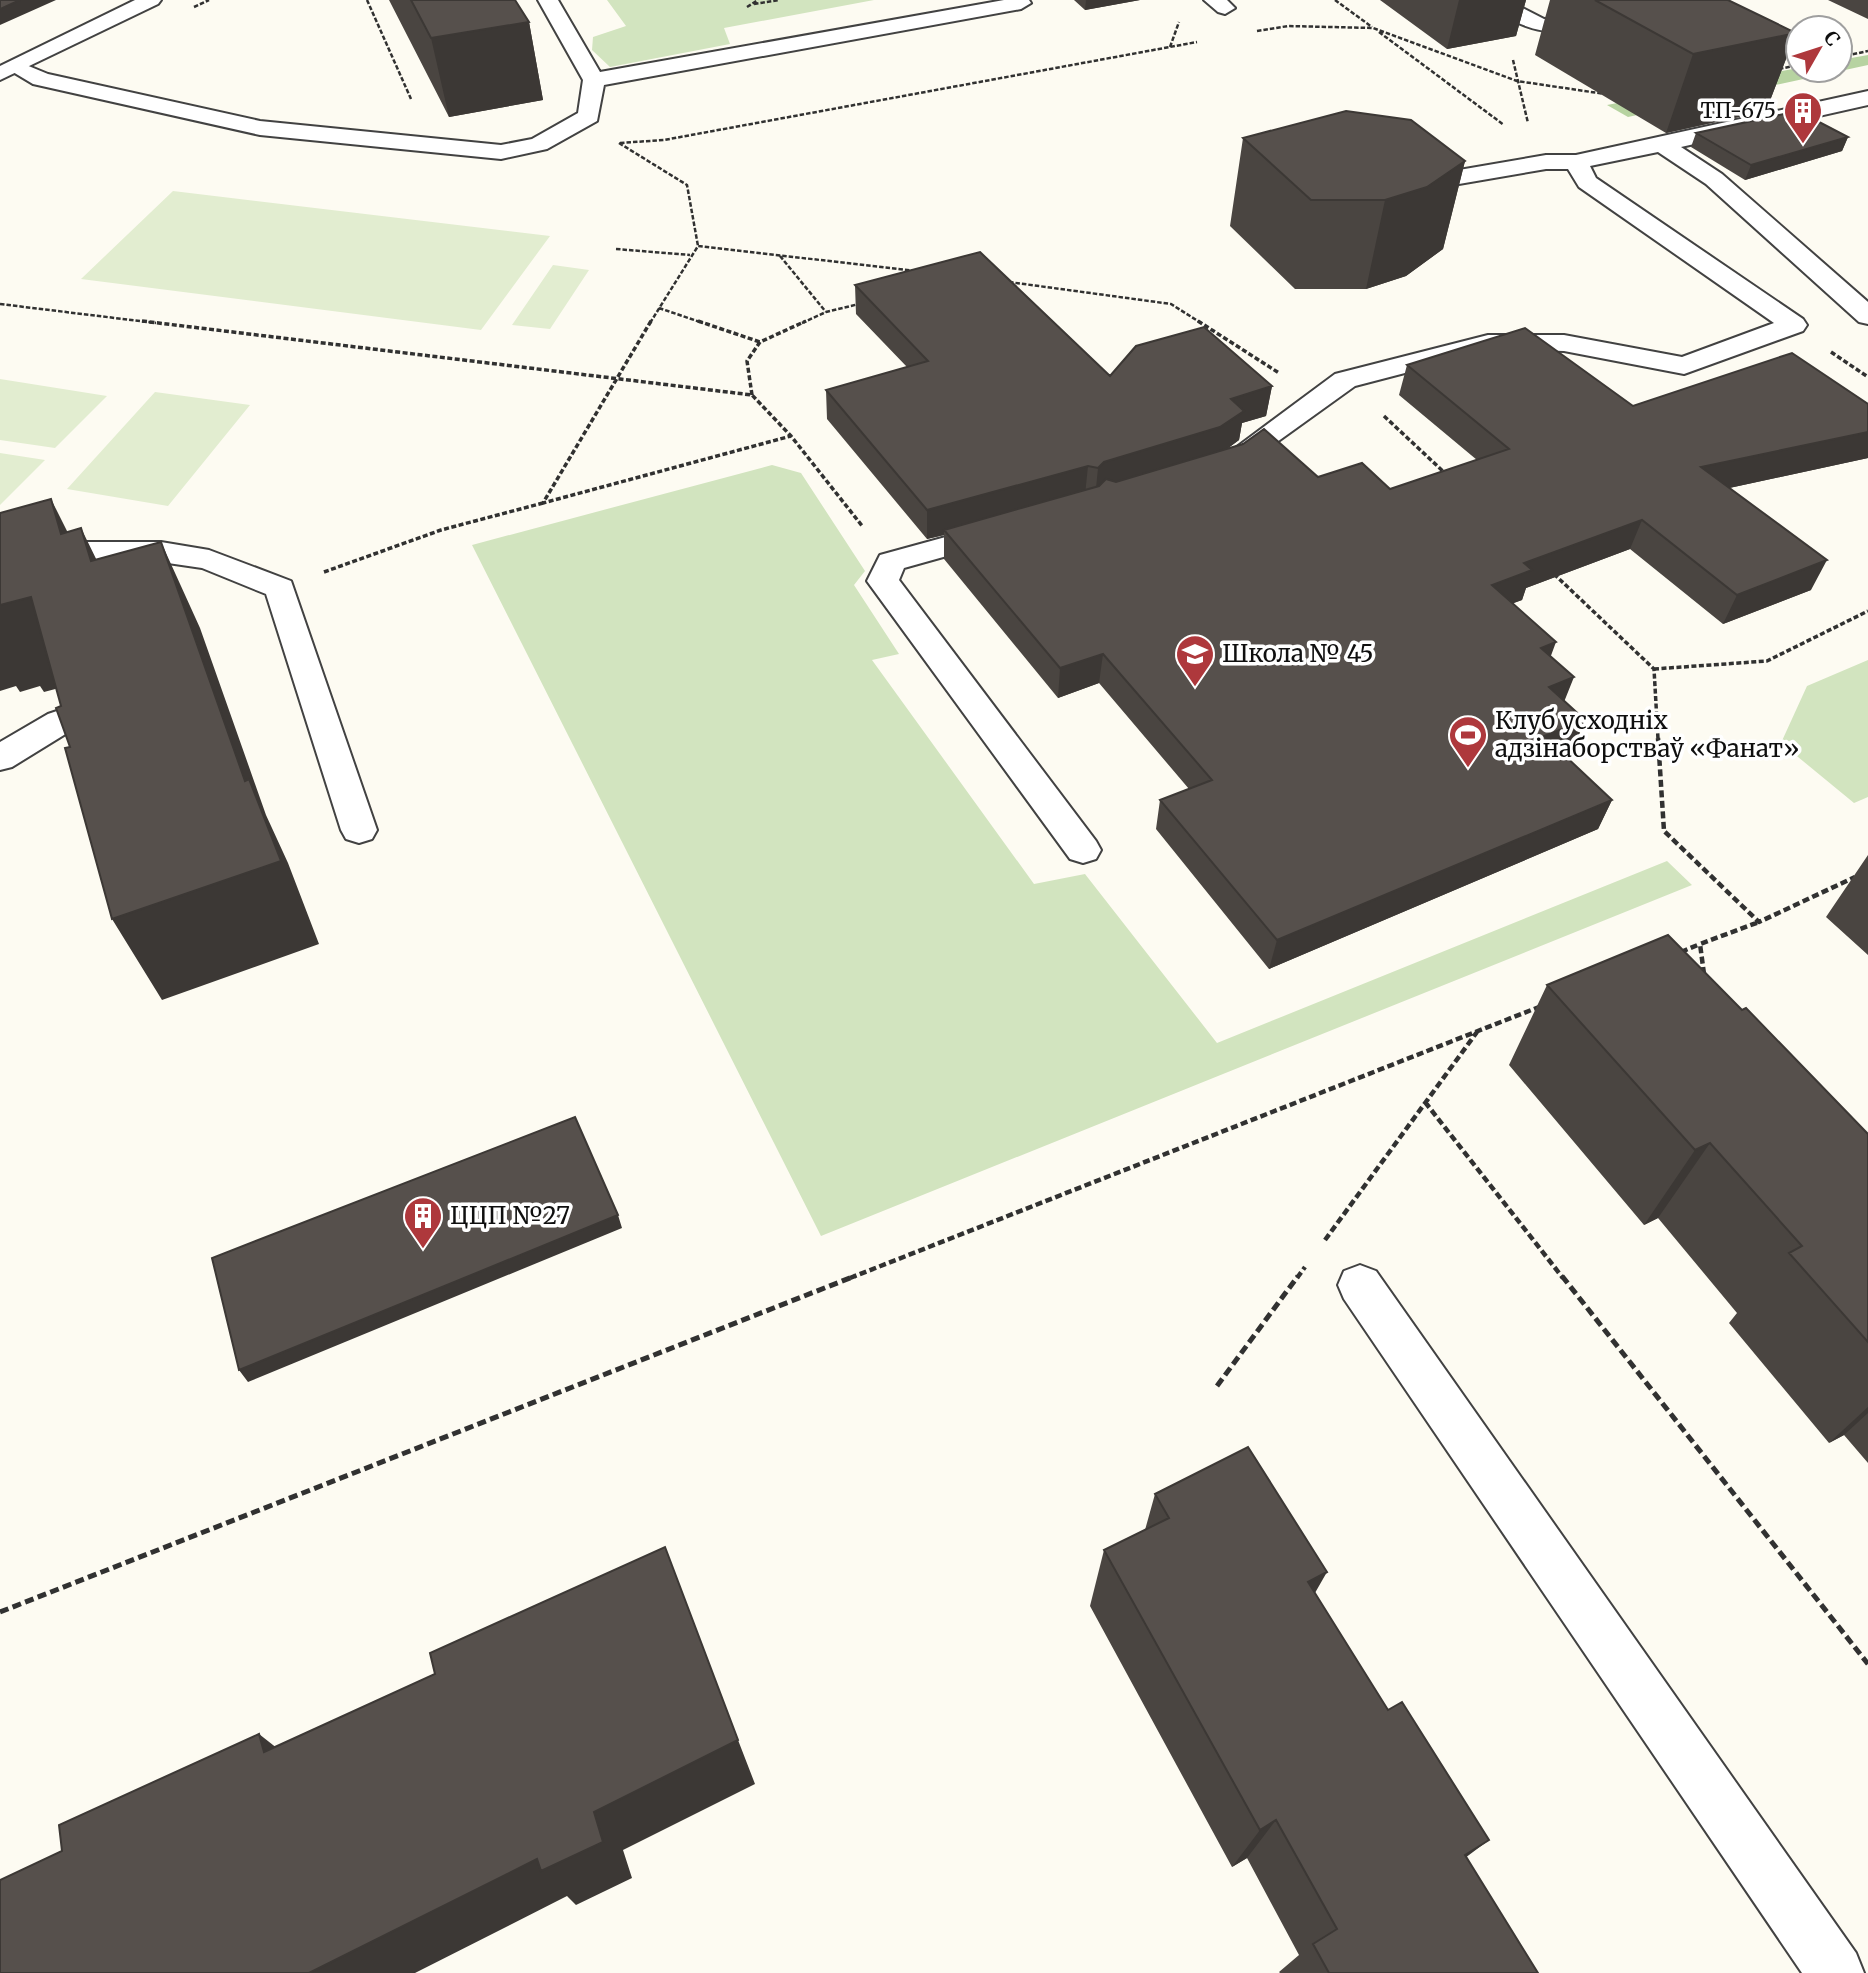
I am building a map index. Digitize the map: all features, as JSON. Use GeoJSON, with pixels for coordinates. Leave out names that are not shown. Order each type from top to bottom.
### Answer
{"type":"FeatureCollection","features":[{"type":"Feature","properties":{"kind":"street"},"geometry":{"type":"LineString","coordinates":[[7,70],[151,0]]}},
{"type":"Feature","properties":{"kind":"street"},"geometry":{"type":"LineString","coordinates":[[7,70],[260,128],[501,152],[539,144],[589,116],[594,80],[548,0]]}},
{"type":"Feature","properties":{"kind":"street"},"geometry":{"type":"LineString","coordinates":[[1493,0],[1535,26],[1559,29],[1610,19]]}},
{"type":"Feature","properties":{"kind":"street"},"geometry":{"type":"LineString","coordinates":[[594,80],[1021,3]]}},
{"type":"Feature","properties":{"kind":"street"},"geometry":{"type":"LineString","coordinates":[[1424,183],[1540,155],[1576,162],[1868,99]]}},
{"type":"Feature","properties":{"kind":"street"},"geometry":{"type":"LineString","coordinates":[[1662,144],[1714,179],[1868,316]]}},
{"type":"Feature","properties":{"kind":"street"},"geometry":{"type":"LineString","coordinates":[[1202,472],[1227,465],[1345,380],[1497,341],[1564,343],[1684,366],[1794,325],[1587,182],[1576,162]]}},
{"type":"Feature","properties":{"kind":"street"},"geometry":{"type":"LineString","coordinates":[[1021,525],[891,562],[883,581],[1083,850]]}},
{"type":"Feature","properties":{"kind":"street"},"geometry":{"type":"LineString","coordinates":[[0,572],[84,551],[161,552],[209,560],[280,588],[359,830]]}},
{"type":"Feature","properties":{"kind":"street"},"geometry":{"type":"LineString","coordinates":[[0,758],[60,722]]}},
{"type":"Feature","properties":{"kind":"street"},"geometry":{"type":"LineString","coordinates":[[1360,1285],[1836,1973]]}},
{"type":"Feature","properties":{"kind":"path"},"geometry":{"type":"LineString","coordinates":[[367,0],[412,100]]}},
{"type":"Feature","properties":{"kind":"path"},"geometry":{"type":"LineString","coordinates":[[750,5],[779,0]]}},
{"type":"Feature","properties":{"kind":"path"},"geometry":{"type":"LineString","coordinates":[[1335,0],[1540,155]]}},
{"type":"Feature","properties":{"kind":"path"},"geometry":{"type":"LineString","coordinates":[[1249,33],[1288,26],[1373,28],[1517,81],[1617,96]]}},
{"type":"Feature","properties":{"kind":"path"},"geometry":{"type":"LineString","coordinates":[[1535,26],[1511,47],[1517,81],[1540,155]]}},
{"type":"Feature","properties":{"kind":"path"},"geometry":{"type":"LineString","coordinates":[[698,246],[687,185],[619,143],[664,140],[1209,40]]}},
{"type":"Feature","properties":{"kind":"path"},"geometry":{"type":"LineString","coordinates":[[1772,70],[1784,68]]}},
{"type":"Feature","properties":{"kind":"path"},"geometry":{"type":"LineString","coordinates":[[543,503],[658,307],[698,246]]}},
{"type":"Feature","properties":{"kind":"path"},"geometry":{"type":"LineString","coordinates":[[698,246],[929,272]]}},
{"type":"Feature","properties":{"kind":"path"},"geometry":{"type":"LineString","coordinates":[[616,249],[690,255]]}},
{"type":"Feature","properties":{"kind":"path"},"geometry":{"type":"LineString","coordinates":[[779,255],[826,312]]}},
{"type":"Feature","properties":{"kind":"path"},"geometry":{"type":"LineString","coordinates":[[996,280],[1171,304],[1286,378],[1345,380],[1452,480]]}},
{"type":"Feature","properties":{"kind":"path"},"geometry":{"type":"LineString","coordinates":[[865,302],[826,312],[761,342],[747,361],[752,395],[791,436],[891,562]]}},
{"type":"Feature","properties":{"kind":"path"},"geometry":{"type":"LineString","coordinates":[[0,304],[617,376],[752,395]]}},
{"type":"Feature","properties":{"kind":"path"},"geometry":{"type":"LineString","coordinates":[[658,307],[761,342]]}},
{"type":"Feature","properties":{"kind":"path"},"geometry":{"type":"LineString","coordinates":[[280,588],[441,530],[791,436]]}},
{"type":"Feature","properties":{"kind":"path"},"geometry":{"type":"LineString","coordinates":[[1546,566],[1654,669],[1664,831],[1759,922]]}},
{"type":"Feature","properties":{"kind":"path"},"geometry":{"type":"LineString","coordinates":[[1654,669],[1767,661],[1868,611]]}},
{"type":"Feature","properties":{"kind":"path"},"geometry":{"type":"LineString","coordinates":[[1675,954],[1759,922],[1856,877]]}},
{"type":"Feature","properties":{"kind":"path"},"geometry":{"type":"LineString","coordinates":[[1700,944],[1705,984]]}},
{"type":"Feature","properties":{"kind":"path"},"geometry":{"type":"LineString","coordinates":[[0,1612],[1551,1003]]}},
{"type":"Feature","properties":{"kind":"path"},"geometry":{"type":"LineString","coordinates":[[1324,1241],[1477,1032]]}},
{"type":"Feature","properties":{"kind":"path"},"geometry":{"type":"LineString","coordinates":[[1425,1102],[1868,1664]]}},
{"type":"Feature","properties":{"kind":"path"},"geometry":{"type":"LineString","coordinates":[[1217,1386],[1308,1264]]}},
{"type":"Feature","properties":{"kind":"green space"},"geometry":{"type":"Polygon","coordinates":[[[607,0],[874,0],[724,28],[730,44],[610,67],[592,50],[593,37],[626,26],[607,0]]]}},
{"type":"Feature","properties":{"kind":"green space"},"geometry":{"type":"Polygon","coordinates":[[[1868,55],[1868,65],[1854,68],[1854,58],[1868,55]]]}},
{"type":"Feature","properties":{"kind":"green space"},"geometry":{"type":"Polygon","coordinates":[[[1784,71],[1784,83],[1628,117],[1607,105],[1784,71]]]}},
{"type":"Feature","properties":{"kind":"green space"},"geometry":{"type":"Polygon","coordinates":[[[173,191],[550,236],[481,330],[81,279],[173,191]]]}},
{"type":"Feature","properties":{"kind":"green space"},"geometry":{"type":"Polygon","coordinates":[[[553,265],[589,270],[550,329],[512,325],[553,265]]]}},
{"type":"Feature","properties":{"kind":"green space"},"geometry":{"type":"Polygon","coordinates":[[[0,379],[107,396],[55,448],[0,440],[0,379]]]}},
{"type":"Feature","properties":{"kind":"green space"},"geometry":{"type":"Polygon","coordinates":[[[155,392],[250,405],[168,506],[67,489],[155,392]]]}},
{"type":"Feature","properties":{"kind":"green space"},"geometry":{"type":"Polygon","coordinates":[[[0,453],[45,460],[0,505],[0,453]]]}},
{"type":"Feature","properties":{"kind":"green space"},"geometry":{"type":"Polygon","coordinates":[[[772,465],[801,473],[865,571],[854,585],[899,654],[872,660],[1034,884],[1085,874],[1217,1043],[1667,861],[1692,885],[821,1236],[472,545],[772,465]]]}},
{"type":"Feature","properties":{"kind":"green space"},"geometry":{"type":"Polygon","coordinates":[[[1868,660],[1868,797],[1854,803],[1781,743],[1807,686],[1868,660]]]}},
{"type":"Feature","properties":{"kind":"building"},"geometry":{"type":"Polygon","coordinates":[[[0,0],[20,0],[0,9],[0,0]]]}},
{"type":"Feature","properties":{"kind":"building"},"geometry":{"type":"Polygon","coordinates":[[[411,0],[515,0],[529,22],[431,38],[411,0]]]}},
{"type":"Feature","properties":{"kind":"building"},"geometry":{"type":"Polygon","coordinates":[[[1595,0],[1728,0],[1784,27],[1784,35],[1693,54],[1595,0]]]}},
{"type":"Feature","properties":{"kind":"building"},"geometry":{"type":"Polygon","coordinates":[[[1346,111],[1411,120],[1465,161],[1427,187],[1385,200],[1311,200],[1243,138],[1346,111]]]}},
{"type":"Feature","properties":{"kind":"building"},"geometry":{"type":"Polygon","coordinates":[[[1798,111],[1848,137],[1751,165],[1696,133],[1798,111]]]}},
{"type":"Feature","properties":{"kind":"building"},"geometry":{"type":"Polygon","coordinates":[[[980,252],[1110,376],[1136,346],[1204,327],[1272,386],[1231,399],[1244,411],[1220,427],[1104,462],[1098,468],[1088,466],[927,510],[826,390],[928,361],[855,285],[980,252]]]}},
{"type":"Feature","properties":{"kind":"building"},"geometry":{"type":"Polygon","coordinates":[[[1525,328],[1633,406],[1792,353],[1868,404],[1868,432],[1701,467],[1827,560],[1737,595],[1642,520],[1524,563],[1532,570],[1492,585],[1556,642],[1541,648],[1574,677],[1549,687],[1585,720],[1544,736],[1612,800],[1277,940],[1160,800],[1212,780],[1103,654],[1060,668],[944,530],[1099,486],[1106,479],[1116,482],[1243,444],[1264,429],[1318,477],[1362,463],[1390,489],[1509,449],[1407,365],[1525,328]]]}},
{"type":"Feature","properties":{"kind":"building"},"geometry":{"type":"Polygon","coordinates":[[[51,499],[61,534],[81,528],[91,561],[161,542],[245,781],[249,779],[281,861],[112,919],[65,748],[70,747],[56,708],[61,706],[31,597],[0,605],[0,513],[51,499]]]}},
{"type":"Feature","properties":{"kind":"building"},"geometry":{"type":"Polygon","coordinates":[[[1668,935],[1742,1010],[1746,1008],[1868,1134],[1868,1342],[1789,1253],[1802,1246],[1710,1143],[1695,1150],[1547,985],[1668,935]]]}},
{"type":"Feature","properties":{"kind":"building","name":"ЦЦП №27"},"geometry":{"type":"Polygon","coordinates":[[[575,1117],[618,1215],[239,1370],[212,1258],[575,1117]]]}},
{"type":"Feature","properties":{"kind":"building"},"geometry":{"type":"Polygon","coordinates":[[[1248,1447],[1327,1572],[1308,1582],[1388,1710],[1402,1702],[1489,1840],[1465,1855],[1538,1973],[1329,1973],[1313,1944],[1337,1929],[1276,1820],[1260,1830],[1104,1550],[1169,1518],[1155,1494],[1248,1447]]]}},
{"type":"Feature","properties":{"kind":"building"},"geometry":{"type":"Polygon","coordinates":[[[665,1547],[738,1740],[594,1812],[603,1842],[541,1871],[537,1859],[309,1973],[0,1973],[0,1880],[62,1851],[59,1825],[259,1734],[264,1752],[435,1674],[430,1653],[665,1547]]]}},
{"type":"Feature","properties":{"kind":"place","name":"ТП-675"},"geometry":{"type":"Point","coordinates":[1803,145]}},
{"type":"Feature","properties":{"kind":"place","name":"Школа № 45"},"geometry":{"type":"Point","coordinates":[1195,688]}},
{"type":"Feature","properties":{"kind":"place","name":"Клуб усходніх адзінаборстваў «Фанат»"},"geometry":{"type":"Point","coordinates":[1468,769]}},
{"type":"Feature","properties":{"kind":"place","name":"ЦЦП №27"},"geometry":{"type":"Point","coordinates":[423,1250]}}]}
